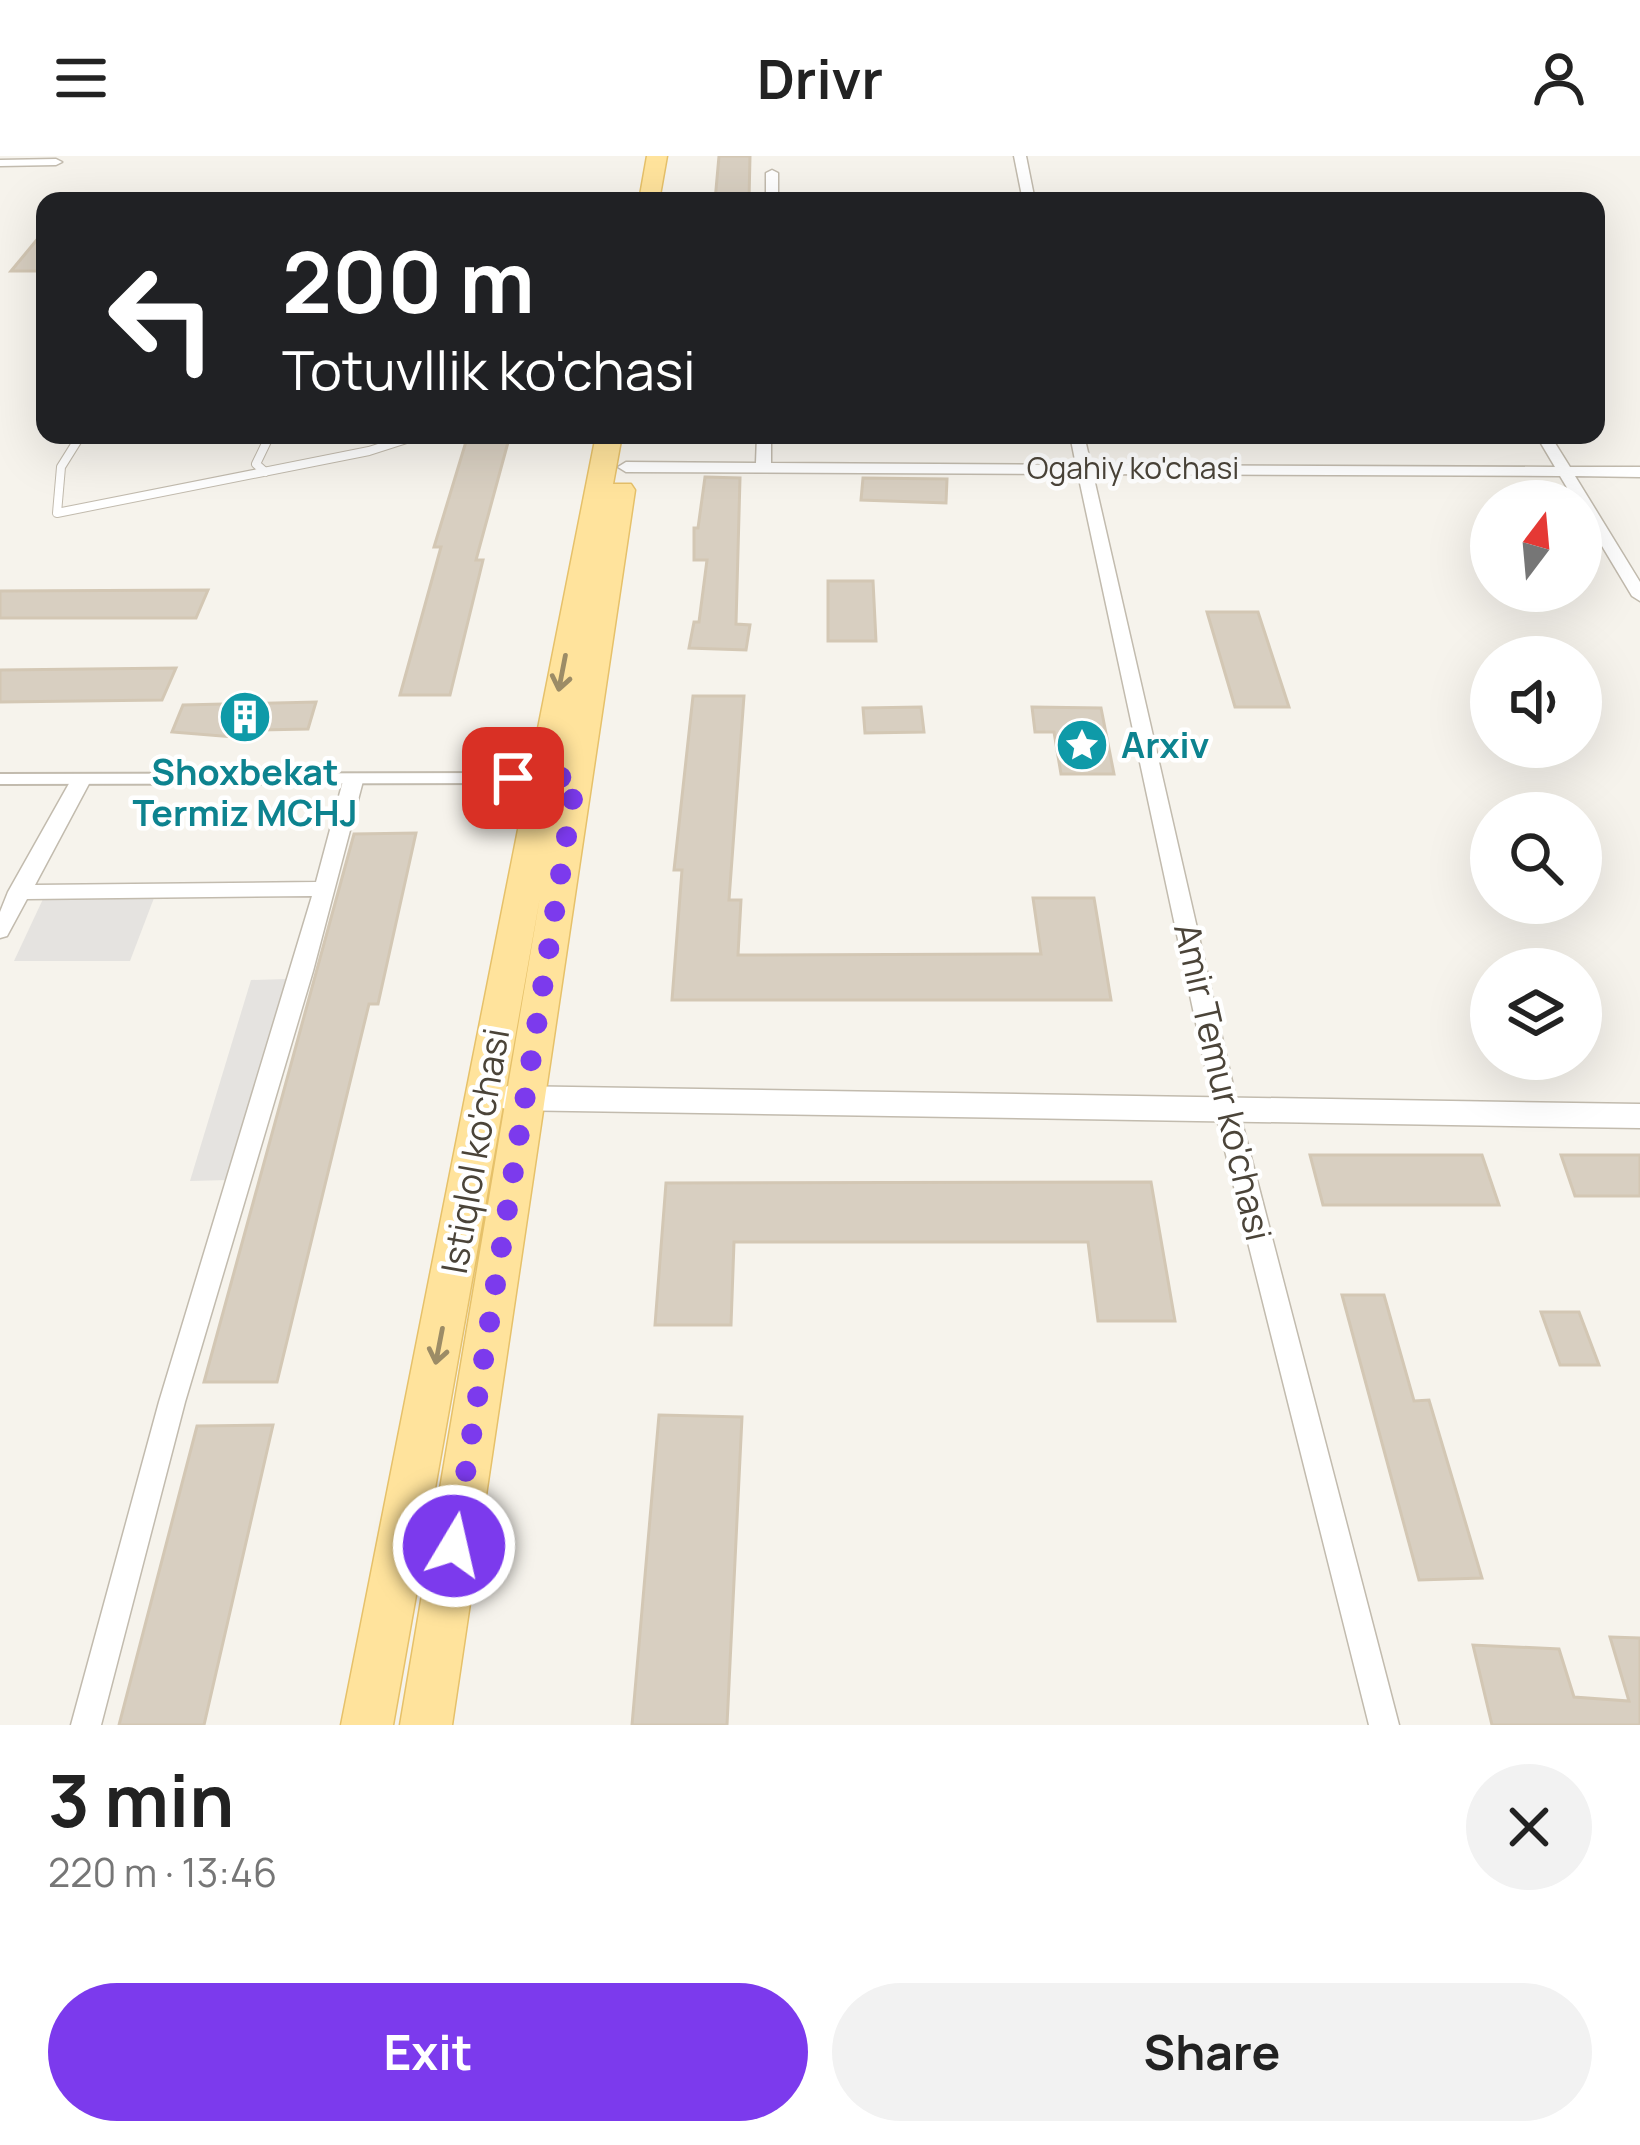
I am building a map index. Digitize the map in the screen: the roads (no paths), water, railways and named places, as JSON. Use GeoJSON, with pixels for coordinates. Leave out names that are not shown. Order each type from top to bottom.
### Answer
{"type":"FeatureCollection","features":[{"type":"Feature","properties":{"kind":"main road"},"geometry":{"type":"LineString","coordinates":[[651,192],[657,156]]}},
{"type":"Feature","properties":{"kind":"main road"},"geometry":{"type":"LineString","coordinates":[[666,192],[672,156]]}},
{"type":"Feature","properties":{"kind":"main road","name":"Istiqlol ko'chasi"},"geometry":{"type":"LineString","coordinates":[[426,1725],[506,1098],[559,778],[622,446]]}},
{"type":"Feature","properties":{"kind":"main road","name":"Istiqlol ko'chasi"},"geometry":{"type":"LineString","coordinates":[[367,1725],[506,1098]]}},
{"type":"Feature","properties":{"kind":"street"},"geometry":{"type":"LineString","coordinates":[[1020,156],[1027,192]]}},
{"type":"Feature","properties":{"kind":"street"},"geometry":{"type":"LineString","coordinates":[[0,163],[56,162]]}},
{"type":"Feature","properties":{"kind":"street"},"geometry":{"type":"LineString","coordinates":[[772,173],[772,192]]}},
{"type":"Feature","properties":{"kind":"street"},"geometry":{"type":"LineString","coordinates":[[763,466],[764,444]]}},
{"type":"Feature","properties":{"kind":"street","name":"Amir Temur ko'chasi"},"geometry":{"type":"LineString","coordinates":[[1079,444],[1226,1107],[1384,1725]]}},
{"type":"Feature","properties":{"kind":"street"},"geometry":{"type":"LineString","coordinates":[[1548,444],[1640,596]]}},
{"type":"Feature","properties":{"kind":"street","name":"Ogahiy ko'chasi"},"geometry":{"type":"LineString","coordinates":[[622,446],[763,466],[1640,472]]}},
{"type":"Feature","properties":{"kind":"street"},"geometry":{"type":"LineString","coordinates":[[0,931],[81,781]]}},
{"type":"Feature","properties":{"kind":"street"},"geometry":{"type":"LineString","coordinates":[[86,1725],[172,1402],[353,781]]}},
{"type":"Feature","properties":{"kind":"street"},"geometry":{"type":"LineString","coordinates":[[18,892],[324,889]]}},
{"type":"Feature","properties":{"kind":"street"},"geometry":{"type":"LineString","coordinates":[[506,1098],[1640,1116]]}},
{"type":"Feature","properties":{"kind":"lane"},"geometry":{"type":"LineString","coordinates":[[75,444],[61,467],[57,513],[392,444]]}},
{"type":"Feature","properties":{"kind":"lane"},"geometry":{"type":"LineString","coordinates":[[265,472],[256,464],[266,444]]}},
{"type":"Feature","properties":{"kind":"lane"},"geometry":{"type":"LineString","coordinates":[[0,779],[559,778]]}},
{"type":"Feature","properties":{"kind":"place","name":"Shoxbekat Termiz MCHJ"},"geometry":{"type":"Point","coordinates":[245,717]}},
{"type":"Feature","properties":{"kind":"place","name":"Arxiv"},"geometry":{"type":"Point","coordinates":[1082,745]}}]}
